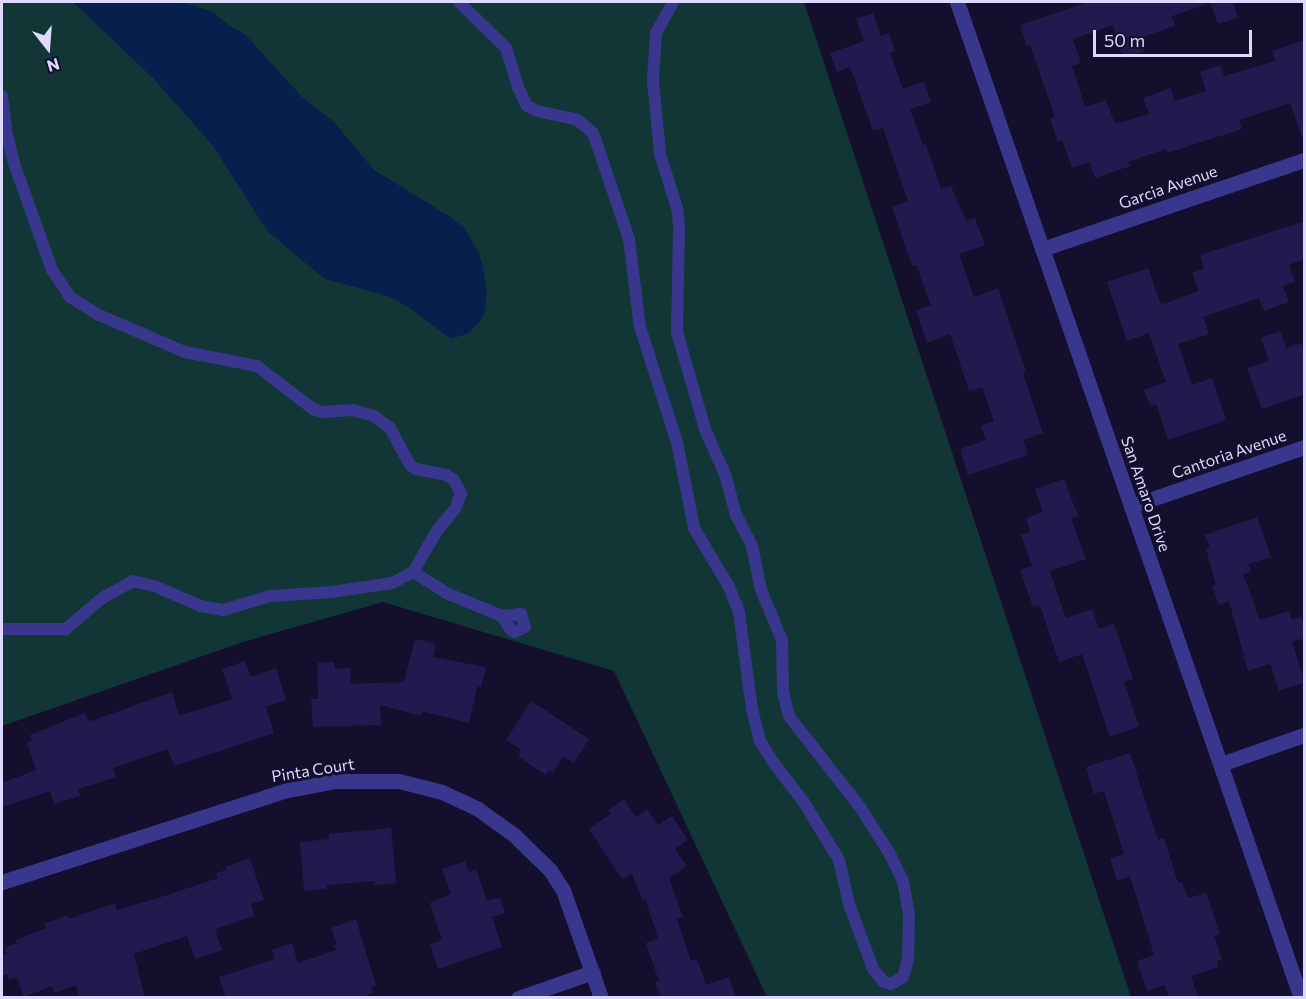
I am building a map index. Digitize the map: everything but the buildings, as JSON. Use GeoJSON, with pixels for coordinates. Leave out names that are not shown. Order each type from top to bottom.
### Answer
{"type":"FeatureCollection","features":[{"type":"Feature","properties":{"kind":"street","name":"San Amaro Drive"},"geometry":{"type":"LineString","coordinates":[[957,2],[1301,998]]}},
{"type":"Feature","properties":{"kind":"street","name":"Garcia Avenue"},"geometry":{"type":"LineString","coordinates":[[1042,249],[1305,160]]}},
{"type":"Feature","properties":{"kind":"street","name":"Cantoria Avenue"},"geometry":{"type":"LineString","coordinates":[[1131,506],[1305,447]]}},
{"type":"Feature","properties":{"kind":"street"},"geometry":{"type":"LineString","coordinates":[[1221,764],[1305,735]]}},
{"type":"Feature","properties":{"kind":"street","name":"Pinta Court"},"geometry":{"type":"LineString","coordinates":[[2,882],[287,790],[336,781],[399,781],[460,799],[498,821],[550,870],[563,890],[602,998]]}},
{"type":"Feature","properties":{"kind":"street"},"geometry":{"type":"LineString","coordinates":[[518,998],[593,972]]}},
{"type":"Feature","properties":{"kind":"lane"},"geometry":{"type":"LineString","coordinates":[[459,2],[506,48],[518,87],[527,106],[537,111],[576,119],[592,132],[596,141],[629,239],[640,327],[677,442],[694,528],[729,587],[739,612],[758,735],[765,751],[803,801],[839,860],[849,904],[873,969],[884,982],[891,984],[903,977],[908,959],[909,923],[903,881],[890,854],[860,807],[789,716],[783,692],[782,640],[761,590],[752,546],[736,515],[726,477],[705,429],[677,332],[680,226],[677,208],[660,154],[653,80],[656,33],[673,2]]}},
{"type":"Feature","properties":{"kind":"lane"},"geometry":{"type":"LineString","coordinates":[[2,96],[6,132],[15,165],[52,270],[70,297],[99,315],[185,352],[257,366],[313,409],[323,412],[352,410],[374,416],[390,428],[410,465],[454,480],[461,494],[459,501],[438,529],[413,572],[392,583],[332,592],[270,596],[223,610],[201,606],[154,586],[133,581],[102,598],[74,625],[66,629],[2,629]]}},
{"type":"Feature","properties":{"kind":"lane"},"geometry":{"type":"LineString","coordinates":[[413,572],[454,596],[502,616]]}},
{"type":"Feature","properties":{"kind":"green space"},"geometry":{"type":"Polygon","coordinates":[[[2,2],[804,2],[1131,997],[767,997],[614,671],[383,602],[243,642],[2,726],[2,2]]]}},
{"type":"Feature","properties":{"kind":"water"},"geometry":{"type":"Polygon","coordinates":[[[73,2],[182,2],[213,12],[230,26],[245,34],[302,97],[334,122],[374,170],[449,216],[464,228],[479,253],[483,268],[487,292],[484,316],[469,333],[451,339],[410,308],[388,296],[325,279],[268,232],[213,146],[155,80],[73,2]]]}}]}
